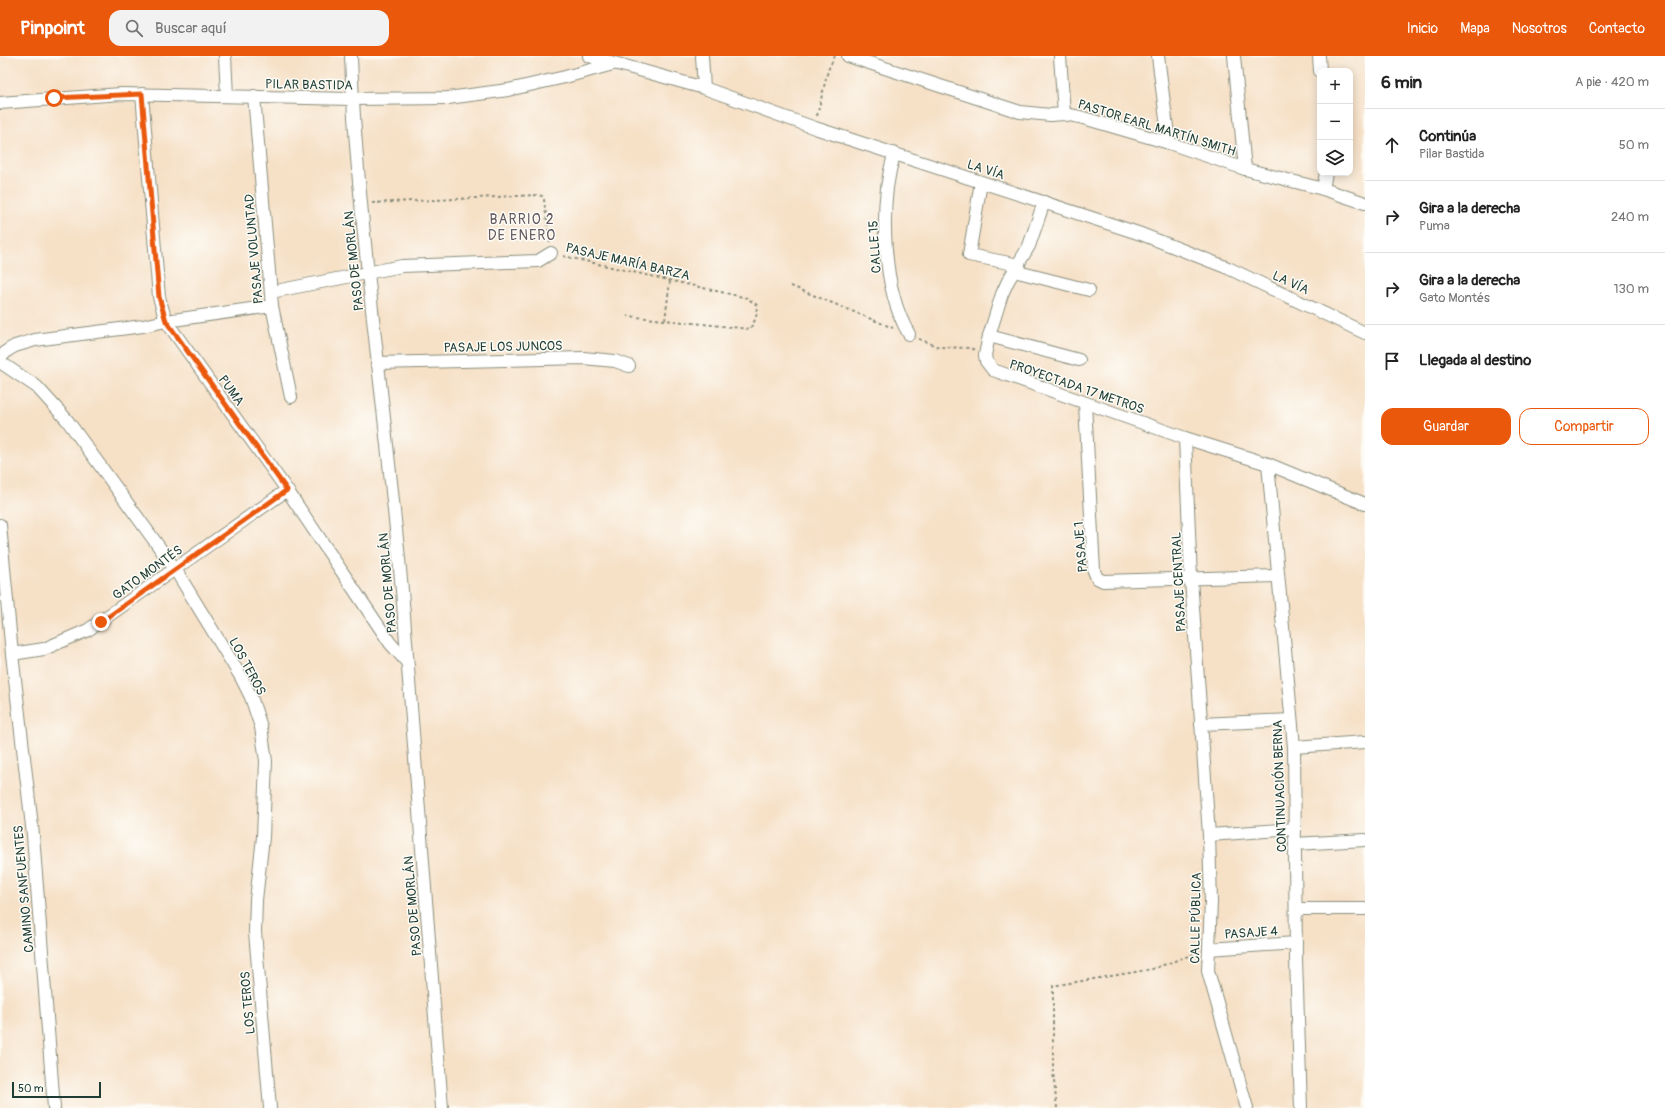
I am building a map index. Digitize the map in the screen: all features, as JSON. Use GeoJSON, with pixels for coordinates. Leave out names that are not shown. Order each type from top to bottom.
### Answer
{"type":"FeatureCollection","features":[{"type":"Feature","properties":{"kind":"street"},"geometry":{"type":"LineString","coordinates":[[225,56],[227,96]]}},
{"type":"Feature","properties":{"kind":"street","name":"PASO DE MORLÁN"},"geometry":{"type":"LineString","coordinates":[[351,56],[352,99],[361,204],[377,363],[395,515],[442,1108]]}},
{"type":"Feature","properties":{"kind":"street","name":"LA VÍA"},"geometry":{"type":"LineString","coordinates":[[589,56],[613,64],[704,88],[894,155],[1141,234],[1264,284],[1365,333]]}},
{"type":"Feature","properties":{"kind":"street"},"geometry":{"type":"LineString","coordinates":[[702,56],[704,88]]}},
{"type":"Feature","properties":{"kind":"street","name":"PASTOR EARL MARTÍN SMITH"},"geometry":{"type":"LineString","coordinates":[[848,56],[1020,112],[1050,115],[1064,114],[1169,144],[1245,169],[1322,189],[1365,203]]}},
{"type":"Feature","properties":{"kind":"street"},"geometry":{"type":"LineString","coordinates":[[1060,56],[1064,114]]}},
{"type":"Feature","properties":{"kind":"street"},"geometry":{"type":"LineString","coordinates":[[1158,56],[1169,144]]}},
{"type":"Feature","properties":{"kind":"street"},"geometry":{"type":"LineString","coordinates":[[1234,56],[1245,169]]}},
{"type":"Feature","properties":{"kind":"street"},"geometry":{"type":"LineString","coordinates":[[1319,56],[1320,68]]}},
{"type":"Feature","properties":{"kind":"street","name":"PILAR BASTIDA"},"geometry":{"type":"LineString","coordinates":[[0,104],[82,96],[142,94],[352,99],[448,98],[508,90],[613,64]]}},
{"type":"Feature","properties":{"kind":"street","name":"PUMA"},"geometry":{"type":"LineString","coordinates":[[142,94],[159,297],[166,321],[287,490],[390,643],[407,662]]}},
{"type":"Feature","properties":{"kind":"street","name":"PASAJE VOLUNTAD"},"geometry":{"type":"LineString","coordinates":[[254,96],[272,306],[291,397]]}},
{"type":"Feature","properties":{"kind":"street","name":"CALLE 15"},"geometry":{"type":"LineString","coordinates":[[894,155],[888,184],[886,210],[888,260],[894,299],[902,322],[909,334]]}},
{"type":"Feature","properties":{"kind":"street"},"geometry":{"type":"LineString","coordinates":[[1322,189],[1325,176]]}},
{"type":"Feature","properties":{"kind":"street"},"geometry":{"type":"LineString","coordinates":[[981,182],[969,255],[1089,290]]}},
{"type":"Feature","properties":{"kind":"street"},"geometry":{"type":"LineString","coordinates":[[985,355],[989,336],[1002,294],[1029,246],[1044,202]]}},
{"type":"Feature","properties":{"kind":"street"},"geometry":{"type":"LineString","coordinates":[[271,292],[368,274],[386,268],[538,261],[551,253]]}},
{"type":"Feature","properties":{"kind":"street"},"geometry":{"type":"LineString","coordinates":[[0,358],[8,350],[24,342],[143,326],[166,321],[272,306]]}},
{"type":"Feature","properties":{"kind":"street"},"geometry":{"type":"LineString","coordinates":[[989,336],[1078,360]]}},
{"type":"Feature","properties":{"kind":"street","name":"PROYECTADA 17 METROS"},"geometry":{"type":"LineString","coordinates":[[985,355],[989,366],[999,374],[1185,438],[1268,464],[1365,504]]}},
{"type":"Feature","properties":{"kind":"street","name":"PASAJE LOS JUNCOS"},"geometry":{"type":"LineString","coordinates":[[377,363],[583,358],[616,361],[629,366]]}},
{"type":"Feature","properties":{"kind":"street","name":"LOS TEROS"},"geometry":{"type":"LineString","coordinates":[[0,362],[37,387],[68,420],[175,569],[247,688],[258,719],[264,744],[266,761],[263,837],[256,900],[255,932],[270,1108]]}},
{"type":"Feature","properties":{"kind":"street","name":"PASAJE 1"},"geometry":{"type":"LineString","coordinates":[[1085,404],[1095,575],[1100,580],[1278,576]]}},
{"type":"Feature","properties":{"kind":"street","name":"PASAJE CENTRAL"},"geometry":{"type":"LineString","coordinates":[[1185,438],[1191,579],[1201,724]]}},
{"type":"Feature","properties":{"kind":"street","name":"CONTINUACIÓN BERNA"},"geometry":{"type":"LineString","coordinates":[[1268,464],[1294,746],[1296,943],[1301,1108]]}},
{"type":"Feature","properties":{"kind":"street","name":"GATO MONTÉS"},"geometry":{"type":"LineString","coordinates":[[12,654],[44,649],[88,630],[287,490]]}},
{"type":"Feature","properties":{"kind":"street","name":"CAMINO SANFUENTES"},"geometry":{"type":"LineString","coordinates":[[0,525],[12,654],[33,835],[54,1108]]}},
{"type":"Feature","properties":{"kind":"street"},"geometry":{"type":"LineString","coordinates":[[1201,724],[1291,720]]}},
{"type":"Feature","properties":{"kind":"street","name":"CALLE PÚBLICA"},"geometry":{"type":"LineString","coordinates":[[1201,724],[1209,835],[1211,902],[1208,971],[1248,1108]]}},
{"type":"Feature","properties":{"kind":"street"},"geometry":{"type":"LineString","coordinates":[[1294,746],[1365,742]]}},
{"type":"Feature","properties":{"kind":"street"},"geometry":{"type":"LineString","coordinates":[[1209,835],[1295,829]]}},
{"type":"Feature","properties":{"kind":"street"},"geometry":{"type":"LineString","coordinates":[[1295,844],[1365,840]]}},
{"type":"Feature","properties":{"kind":"street"},"geometry":{"type":"LineString","coordinates":[[1296,909],[1365,909]]}},
{"type":"Feature","properties":{"kind":"street","name":"PASAJE 4"},"geometry":{"type":"LineString","coordinates":[[1209,950],[1296,943]]}},
{"type":"Feature","properties":{"kind":"path"},"geometry":{"type":"LineString","coordinates":[[815,128],[828,70],[835,56]]}},
{"type":"Feature","properties":{"kind":"path","name":"PASAJE MARÍA BARZA"},"geometry":{"type":"LineString","coordinates":[[361,204],[530,195],[542,196],[544,200],[551,253],[747,298],[757,305],[756,318],[750,329],[665,320]]}},
{"type":"Feature","properties":{"kind":"path"},"geometry":{"type":"LineString","coordinates":[[627,316],[665,320],[670,280]]}},
{"type":"Feature","properties":{"kind":"path"},"geometry":{"type":"LineString","coordinates":[[791,286],[939,347],[970,348],[985,355]]}},
{"type":"Feature","properties":{"kind":"path"},"geometry":{"type":"LineString","coordinates":[[1057,1108],[1053,1072],[1053,986],[1152,969],[1209,950]]}},
{"type":"Feature","properties":{"kind":"district","name":"BARRIO 2 DE ENERO"},"geometry":{"type":"Point","coordinates":[522,228]}},
{"type":"Feature","properties":{"kind":"route"},"geometry":{"type":"LineString","coordinates":[[54,98],[142,94],[159,297],[166,321],[177,339],[287,490],[101,622]]}}]}
